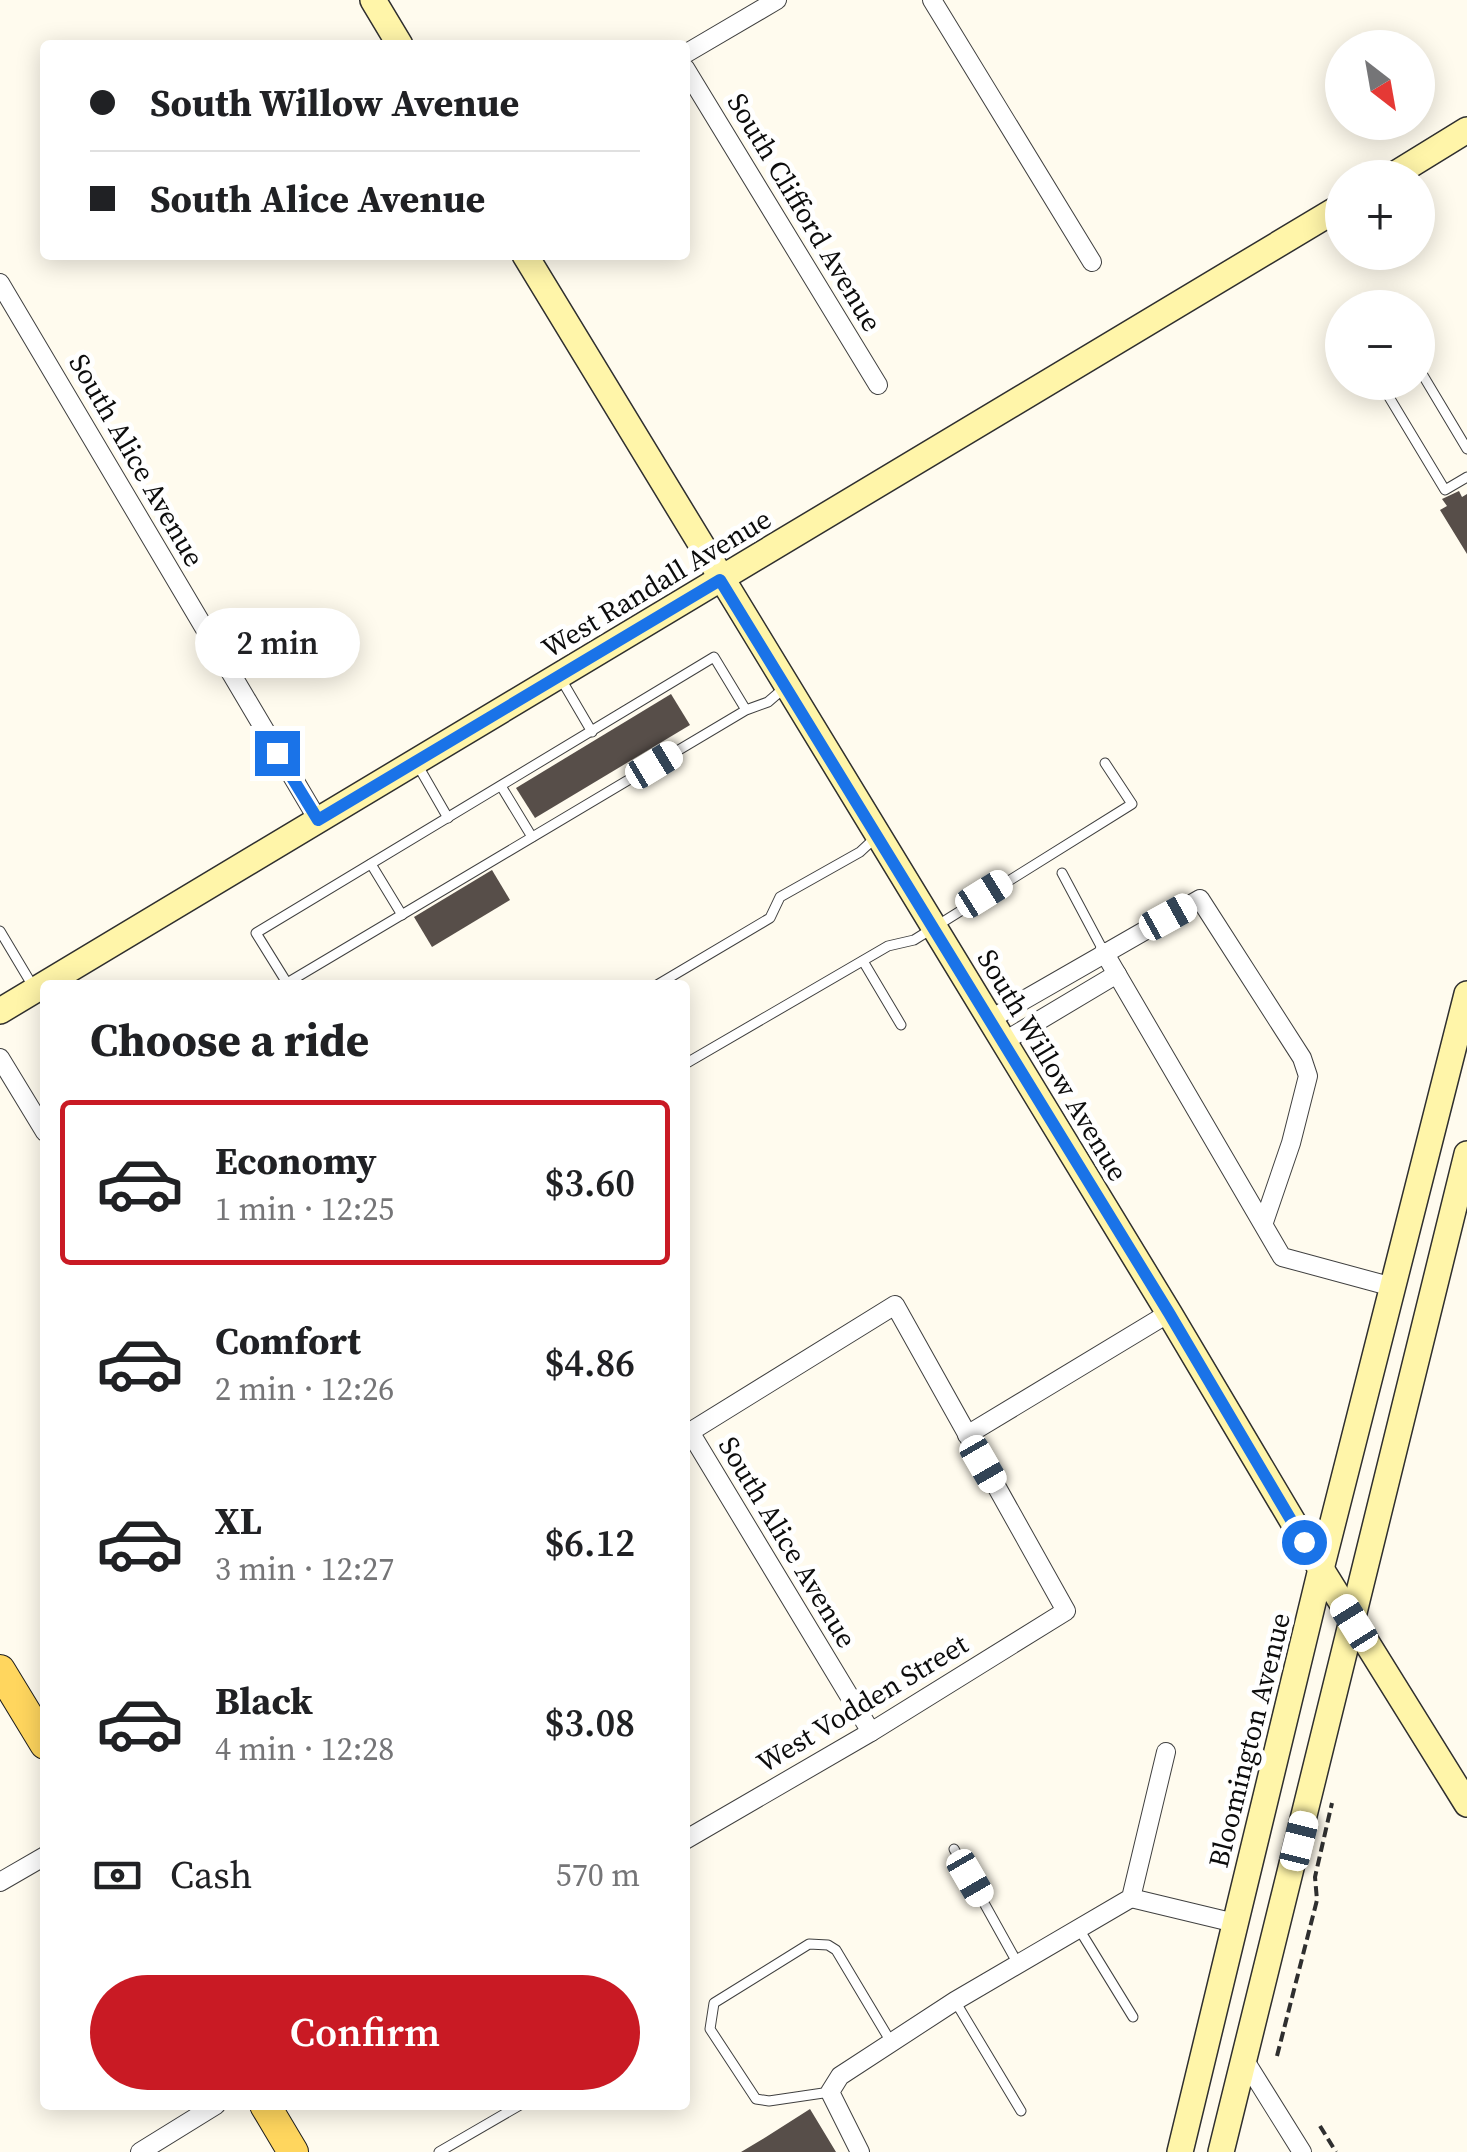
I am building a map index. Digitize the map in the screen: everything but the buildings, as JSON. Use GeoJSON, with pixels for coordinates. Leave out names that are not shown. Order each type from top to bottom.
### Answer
{"type":"FeatureCollection","features":[{"type":"Feature","properties":{"kind":"main road"},"geometry":{"type":"LineString","coordinates":[[0,1670],[40,1736]]}},
{"type":"Feature","properties":{"kind":"main road"},"geometry":{"type":"LineString","coordinates":[[268,2110],[293,2152]]}},
{"type":"Feature","properties":{"kind":"street"},"geometry":{"type":"LineString","coordinates":[[373,0],[397,40]]}},
{"type":"Feature","properties":{"kind":"street"},"geometry":{"type":"LineString","coordinates":[[690,51],[777,0]]}},
{"type":"Feature","properties":{"kind":"street"},"geometry":{"type":"LineString","coordinates":[[932,0],[1092,262]]}},
{"type":"Feature","properties":{"kind":"street","name":"South Clifford Avenue"},"geometry":{"type":"LineString","coordinates":[[690,76],[878,384]]}},
{"type":"Feature","properties":{"kind":"street"},"geometry":{"type":"LineString","coordinates":[[1418,160],[1467,130]]}},
{"type":"Feature","properties":{"kind":"street","name":"West Randall Avenue"},"geometry":{"type":"LineString","coordinates":[[52,980],[1325,216]]}},
{"type":"Feature","properties":{"kind":"street","name":"South Willow Avenue"},"geometry":{"type":"LineString","coordinates":[[528,260],[1169,1313],[1321,1570],[1467,1804]]}},
{"type":"Feature","properties":{"kind":"street","name":"South Alice Avenue"},"geometry":{"type":"LineString","coordinates":[[0,283],[318,820]]}},
{"type":"Feature","properties":{"kind":"street"},"geometry":{"type":"LineString","coordinates":[[996,1031],[1104,952],[1200,899],[1302,1058],[1308,1076],[1291,1143],[1264,1222]]}},
{"type":"Feature","properties":{"kind":"street"},"geometry":{"type":"LineString","coordinates":[[1104,952],[1282,1257],[1392,1287]]}},
{"type":"Feature","properties":{"kind":"street"},"geometry":{"type":"LineString","coordinates":[[996,1031],[1117,974]]}},
{"type":"Feature","properties":{"kind":"street","name":"West Randall Avenue"},"geometry":{"type":"LineString","coordinates":[[0,1011],[40,987]]}},
{"type":"Feature","properties":{"kind":"street","name":"Bloomington Avenue"},"geometry":{"type":"LineString","coordinates":[[1180,2152],[1321,1570],[1467,994]]}},
{"type":"Feature","properties":{"kind":"street"},"geometry":{"type":"LineString","coordinates":[[0,1058],[40,1124]]}},
{"type":"Feature","properties":{"kind":"street"},"geometry":{"type":"LineString","coordinates":[[1221,2152],[1467,1154]]}},
{"type":"Feature","properties":{"kind":"street"},"geometry":{"type":"LineString","coordinates":[[690,1432],[894,1305],[967,1434],[1169,1313]]}},
{"type":"Feature","properties":{"kind":"street","name":"West Vodden Street"},"geometry":{"type":"LineString","coordinates":[[690,1837],[871,1732],[1066,1611],[967,1434]]}},
{"type":"Feature","properties":{"kind":"street","name":"South Alice Avenue"},"geometry":{"type":"LineString","coordinates":[[690,1439],[871,1732]]}},
{"type":"Feature","properties":{"kind":"street"},"geometry":{"type":"LineString","coordinates":[[1131,1898],[1166,1752]]}},
{"type":"Feature","properties":{"kind":"street"},"geometry":{"type":"LineString","coordinates":[[0,1882],[40,1859]]}},
{"type":"Feature","properties":{"kind":"street"},"geometry":{"type":"LineString","coordinates":[[860,2152],[830,2092],[840,2076],[955,2001],[1131,1898],[1235,1924]]}},
{"type":"Feature","properties":{"kind":"street"},"geometry":{"type":"LineString","coordinates":[[1244,2059],[1302,2152]]}},
{"type":"Feature","properties":{"kind":"street"},"geometry":{"type":"LineString","coordinates":[[140,2152],[208,2110]]}},
{"type":"Feature","properties":{"kind":"lane"},"geometry":{"type":"LineString","coordinates":[[1435,394],[1467,448]]}},
{"type":"Feature","properties":{"kind":"lane"},"geometry":{"type":"LineString","coordinates":[[1391,400],[1446,490],[1467,477]]}},
{"type":"Feature","properties":{"kind":"lane"},"geometry":{"type":"LineString","coordinates":[[285,980],[256,933],[714,658],[746,710]]}},
{"type":"Feature","properties":{"kind":"lane"},"geometry":{"type":"LineString","coordinates":[[560,676],[592,732]]}},
{"type":"Feature","properties":{"kind":"lane"},"geometry":{"type":"LineString","coordinates":[[292,980],[746,710],[768,702],[786,687]]}},
{"type":"Feature","properties":{"kind":"lane"},"geometry":{"type":"LineString","coordinates":[[416,762],[448,818]]}},
{"type":"Feature","properties":{"kind":"lane"},"geometry":{"type":"LineString","coordinates":[[690,1061],[888,946],[914,940],[1132,804],[1105,763]]}},
{"type":"Feature","properties":{"kind":"lane"},"geometry":{"type":"LineString","coordinates":[[501,786],[532,838]]}},
{"type":"Feature","properties":{"kind":"lane"},"geometry":{"type":"LineString","coordinates":[[665,980],[770,918],[780,897],[860,852],[877,836]]}},
{"type":"Feature","properties":{"kind":"lane"},"geometry":{"type":"LineString","coordinates":[[372,864],[402,914]]}},
{"type":"Feature","properties":{"kind":"lane"},"geometry":{"type":"LineString","coordinates":[[1062,873],[1104,952]]}},
{"type":"Feature","properties":{"kind":"lane"},"geometry":{"type":"LineString","coordinates":[[0,931],[35,990]]}},
{"type":"Feature","properties":{"kind":"lane"},"geometry":{"type":"LineString","coordinates":[[863,961],[901,1026]]}},
{"type":"Feature","properties":{"kind":"lane"},"geometry":{"type":"LineString","coordinates":[[954,1849],[1018,1964]]}},
{"type":"Feature","properties":{"kind":"lane"},"geometry":{"type":"LineString","coordinates":[[1078,1928],[1133,2017]]}},
{"type":"Feature","properties":{"kind":"lane"},"geometry":{"type":"LineString","coordinates":[[830,2092],[769,2101],[756,2099],[710,2028],[714,2003],[809,1944],[828,1945],[836,1950],[891,2042]]}},
{"type":"Feature","properties":{"kind":"lane"},"geometry":{"type":"LineString","coordinates":[[955,2001],[1021,2110]]}},
{"type":"Feature","properties":{"kind":"lane"},"geometry":{"type":"LineString","coordinates":[[439,2152],[511,2110]]}},
{"type":"Feature","properties":{"kind":"path"},"geometry":{"type":"LineString","coordinates":[[1278,2056],[1316,1900],[1315,1877],[1336,1788]]}},
{"type":"Feature","properties":{"kind":"path"},"geometry":{"type":"LineString","coordinates":[[1320,2126],[1336,2152]]}},
{"type":"Feature","properties":{"kind":"route"},"geometry":{"type":"LineString","coordinates":[[277,753],[318,820],[720,580],[1169,1313],[1304,1542]]}}]}
